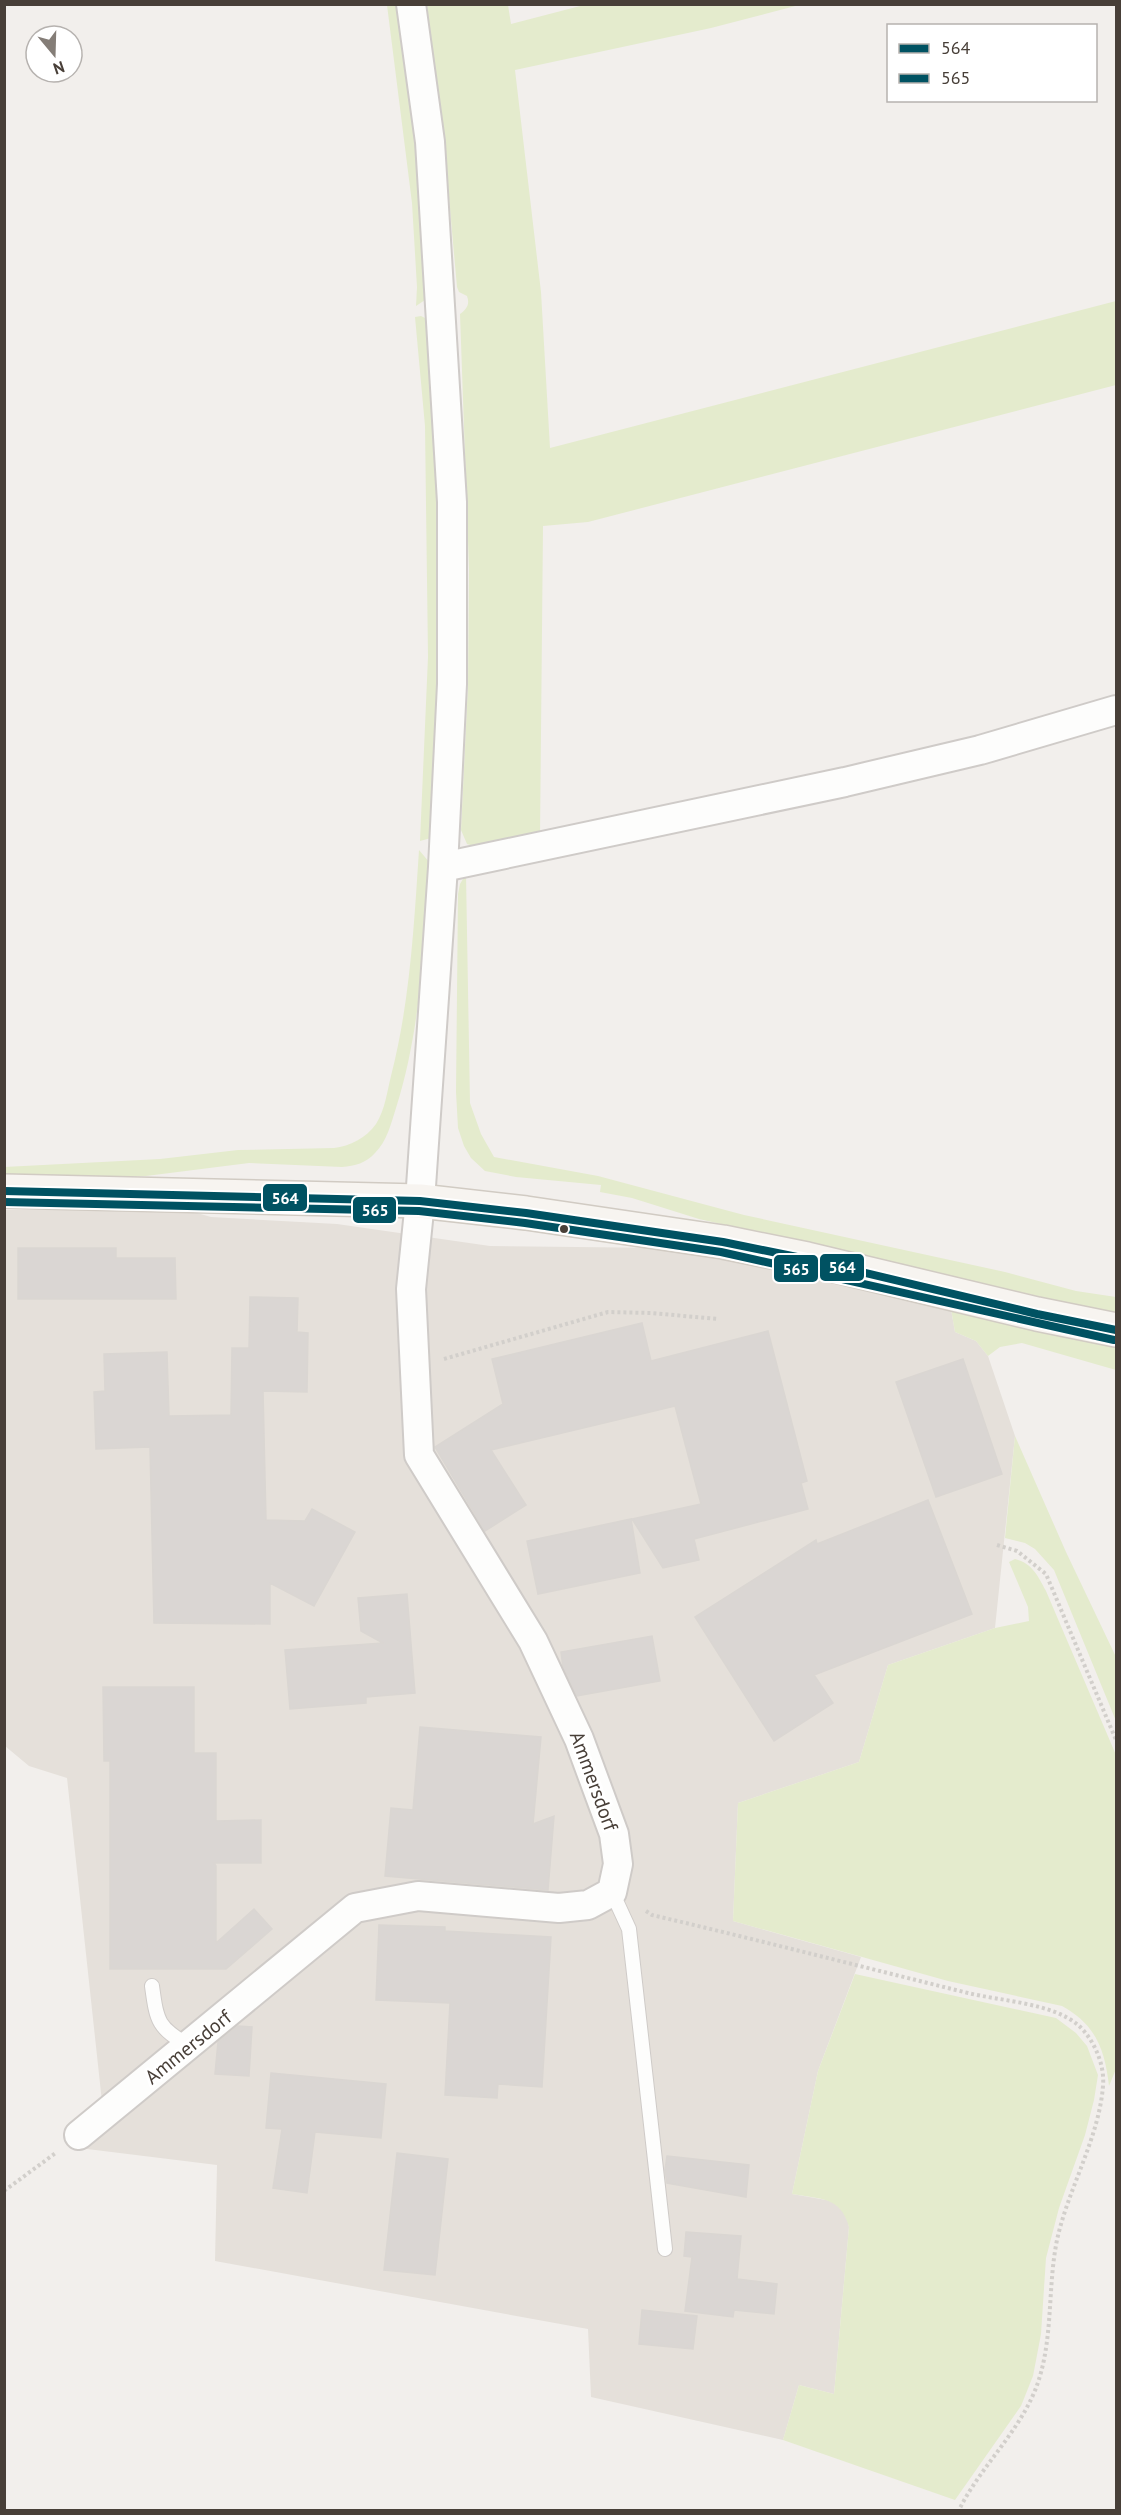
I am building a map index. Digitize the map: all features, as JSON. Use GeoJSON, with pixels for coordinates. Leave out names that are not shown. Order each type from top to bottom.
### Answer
{"type":"FeatureCollection","features":[{"type":"Feature","properties":{"kind":"main road"},"geometry":{"type":"LineString","coordinates":[[4,1191],[420,1202],[603,1223],[723,1242],[807,1259],[1037,1314],[1116,1330]]}},
{"type":"Feature","properties":{"kind":"street","name":"Ammersdorf"},"geometry":{"type":"LineString","coordinates":[[79,2135],[355,1908],[418,1896],[559,1908],[588,1905],[612,1892],[618,1864],[614,1834],[579,1738],[534,1641],[419,1455],[411,1289],[420,1202],[443,867],[452,684],[452,502],[430,142],[411,4]]}},
{"type":"Feature","properties":{"kind":"street"},"geometry":{"type":"LineString","coordinates":[[443,867],[845,782],[980,750],[1116,710]]}},
{"type":"Feature","properties":{"kind":"lane"},"geometry":{"type":"LineString","coordinates":[[612,1892],[629,1929],[665,2249]]}},
{"type":"Feature","properties":{"kind":"lane"},"geometry":{"type":"LineString","coordinates":[[152,1986],[155,2008],[164,2031],[189,2046]]}},
{"type":"Feature","properties":{"kind":"path"},"geometry":{"type":"LineString","coordinates":[[443,1360],[608,1312],[718,1319]]}},
{"type":"Feature","properties":{"kind":"path"},"geometry":{"type":"LineString","coordinates":[[998,1545],[1017,1551],[1046,1574],[1116,1740]]}},
{"type":"Feature","properties":{"kind":"path"},"geometry":{"type":"LineString","coordinates":[[612,1892],[652,1915],[970,1993],[1062,2013],[1080,2027],[1094,2047],[1101,2067],[1103,2086],[1097,2117],[1058,2236],[1053,2261],[1047,2350],[1037,2385],[1027,2410],[975,2484],[959,2511]]}},
{"type":"Feature","properties":{"kind":"path"},"geometry":{"type":"LineString","coordinates":[[4,2191],[79,2135]]}},
{"type":"Feature","properties":{"kind":"shaded area"},"geometry":{"type":"Polygon","coordinates":[[[183,1209],[211,1217],[337,1224],[490,1246],[667,1248],[824,1279],[951,1309],[955,1332],[976,1341],[988,1356],[1015,1436],[995,1628],[888,1665],[859,1762],[738,1803],[733,1921],[861,1957],[818,2071],[792,2194],[832,2201],[846,2213],[849,2227],[834,2394],[799,2385],[783,2440],[591,2397],[588,2329],[215,2261],[217,2165],[79,2148],[102,2102],[67,1778],[29,1766],[5,1746],[4,1210],[183,1209]]]}},
{"type":"Feature","properties":{"kind":"green space"},"geometry":{"type":"Polygon","coordinates":[[[387,5],[398,5],[420,187],[428,298],[416,306],[412,203],[387,5]]]}},
{"type":"Feature","properties":{"kind":"green space"},"geometry":{"type":"Polygon","coordinates":[[[427,5],[508,5],[511,24],[584,5],[799,5],[711,28],[515,70],[541,292],[550,448],[1116,301],[1116,385],[588,522],[543,526],[540,838],[477,847],[467,844],[461,830],[468,685],[469,569],[460,314],[466,308],[468,301],[467,296],[459,292],[457,287],[446,164],[427,5]]]}},
{"type":"Feature","properties":{"kind":"green space"},"geometry":{"type":"Polygon","coordinates":[[[421,316],[429,320],[438,514],[440,644],[439,709],[431,838],[420,841],[428,657],[425,426],[415,317],[421,316]]]}},
{"type":"Feature","properties":{"kind":"green space"},"geometry":{"type":"Polygon","coordinates":[[[419,850],[430,863],[416,1017],[411,1048],[392,1120],[383,1143],[372,1156],[360,1163],[342,1167],[249,1163],[146,1176],[5,1179],[4,1167],[160,1159],[238,1150],[334,1148],[363,1137],[376,1124],[384,1107],[403,1020],[419,850]]]}},
{"type":"Feature","properties":{"kind":"green space"},"geometry":{"type":"Polygon","coordinates":[[[466,874],[470,1103],[481,1134],[494,1157],[598,1176],[744,1215],[1005,1272],[1076,1291],[1116,1297],[1116,1314],[699,1219],[632,1198],[600,1192],[601,1185],[516,1177],[485,1171],[471,1158],[458,1128],[456,1092],[458,894],[460,884],[466,874]]]}},
{"type":"Feature","properties":{"kind":"green space"},"geometry":{"type":"Polygon","coordinates":[[[951,1309],[1077,1340],[1116,1347],[1116,1370],[1022,1343],[1000,1347],[988,1356],[976,1341],[955,1332],[951,1309]]]}},
{"type":"Feature","properties":{"kind":"green space"},"geometry":{"type":"Polygon","coordinates":[[[1015,1436],[1066,1552],[1116,1657],[1116,1721],[1054,1570],[1035,1549],[1025,1543],[1005,1538],[1015,1436]]]}},
{"type":"Feature","properties":{"kind":"green space"},"geometry":{"type":"Polygon","coordinates":[[[1015,1559],[1030,1567],[1046,1591],[1116,1755],[1116,2069],[1109,2086],[1105,2060],[1096,2039],[1083,2021],[1062,2006],[948,1981],[733,1921],[738,1803],[859,1762],[888,1665],[995,1628],[1029,1621],[1028,1607],[1009,1562],[1015,1559]]]}},
{"type":"Feature","properties":{"kind":"green space"},"geometry":{"type":"Polygon","coordinates":[[[855,1974],[1056,2018],[1076,2033],[1087,2046],[1098,2075],[1085,2135],[1059,2208],[1046,2258],[1041,2334],[1033,2376],[1021,2406],[955,2500],[783,2440],[799,2385],[834,2394],[849,2227],[841,2209],[835,2204],[820,2198],[792,2194],[818,2071],[855,1974]]]}},
{"type":"Feature","properties":{"kind":"building"},"geometry":{"type":"Polygon","coordinates":[[[18,1248],[116,1248],[116,1258],[175,1258],[176,1299],[18,1299],[18,1248]]]}},
{"type":"Feature","properties":{"kind":"building"},"geometry":{"type":"Polygon","coordinates":[[[250,1297],[298,1298],[297,1332],[308,1333],[307,1392],[263,1391],[266,1520],[305,1521],[312,1509],[355,1532],[314,1606],[270,1583],[270,1624],[154,1623],[150,1447],[96,1449],[94,1392],[105,1391],[104,1354],[167,1352],[169,1416],[231,1415],[232,1348],[249,1348],[250,1297]]]}},
{"type":"Feature","properties":{"kind":"building"},"geometry":{"type":"Polygon","coordinates":[[[642,1323],[651,1361],[768,1331],[807,1481],[801,1483],[808,1509],[694,1539],[699,1560],[663,1568],[632,1519],[701,1504],[675,1406],[491,1450],[526,1505],[485,1531],[435,1447],[503,1404],[492,1359],[642,1323]]]}},
{"type":"Feature","properties":{"kind":"building"},"geometry":{"type":"Polygon","coordinates":[[[963,1359],[1002,1474],[936,1497],[896,1382],[963,1359]]]}},
{"type":"Feature","properties":{"kind":"building"},"geometry":{"type":"Polygon","coordinates":[[[928,1500],[972,1614],[814,1675],[833,1703],[774,1741],[695,1617],[816,1540],[817,1544],[928,1500]]]}},
{"type":"Feature","properties":{"kind":"building"},"geometry":{"type":"Polygon","coordinates":[[[631,1519],[640,1573],[538,1594],[527,1541],[631,1519]]]}},
{"type":"Feature","properties":{"kind":"building"},"geometry":{"type":"Polygon","coordinates":[[[407,1594],[415,1693],[366,1697],[366,1703],[290,1709],[285,1650],[383,1643],[361,1631],[358,1598],[407,1594]]]}},
{"type":"Feature","properties":{"kind":"building"},"geometry":{"type":"Polygon","coordinates":[[[652,1636],[660,1681],[577,1696],[563,1667],[561,1652],[652,1636]]]}},
{"type":"Feature","properties":{"kind":"building"},"geometry":{"type":"Polygon","coordinates":[[[103,1687],[194,1687],[194,1753],[216,1753],[216,1821],[261,1820],[261,1863],[214,1863],[216,1866],[216,1943],[254,1909],[272,1929],[226,1969],[110,1969],[110,1761],[104,1761],[103,1687]]]}},
{"type":"Feature","properties":{"kind":"building"},"geometry":{"type":"Polygon","coordinates":[[[420,1727],[541,1737],[533,1824],[554,1816],[548,1890],[385,1876],[391,1808],[413,1810],[420,1727]]]}},
{"type":"Feature","properties":{"kind":"building"},"geometry":{"type":"Polygon","coordinates":[[[379,1925],[445,1927],[445,1931],[551,1937],[542,2087],[498,2084],[497,2098],[445,2095],[450,2003],[376,2000],[379,1925]]]}},
{"type":"Feature","properties":{"kind":"building"},"geometry":{"type":"Polygon","coordinates":[[[238,2026],[252,2027],[249,2076],[215,2074],[218,2042],[238,2026]]]}},
{"type":"Feature","properties":{"kind":"building"},"geometry":{"type":"Polygon","coordinates":[[[271,2073],[386,2084],[381,2138],[315,2132],[307,2193],[273,2188],[282,2129],[266,2128],[271,2073]]]}},
{"type":"Feature","properties":{"kind":"building"},"geometry":{"type":"Polygon","coordinates":[[[397,2153],[448,2159],[435,2275],[384,2270],[397,2153]]]}},
{"type":"Feature","properties":{"kind":"building"},"geometry":{"type":"Polygon","coordinates":[[[667,2156],[749,2165],[746,2197],[667,2183],[665,2170],[667,2156]]]}},
{"type":"Feature","properties":{"kind":"building"},"geometry":{"type":"Polygon","coordinates":[[[686,2232],[741,2236],[737,2279],[777,2284],[774,2314],[734,2310],[733,2317],[685,2311],[692,2257],[684,2256],[686,2232]]]}},
{"type":"Feature","properties":{"kind":"building"},"geometry":{"type":"Polygon","coordinates":[[[642,2310],[697,2316],[693,2349],[639,2344],[642,2310]]]}},
{"type":"Feature","properties":{"kind":"transit line","name":"564"},"geometry":{"type":"LineString","coordinates":[[4,1191],[420,1201],[526,1213],[723,1242],[1116,1330]]}},
{"type":"Feature","properties":{"kind":"transit line","name":"565"},"geometry":{"type":"LineString","coordinates":[[4,1202],[419,1211],[525,1223],[721,1252],[1114,1340]]}}]}
